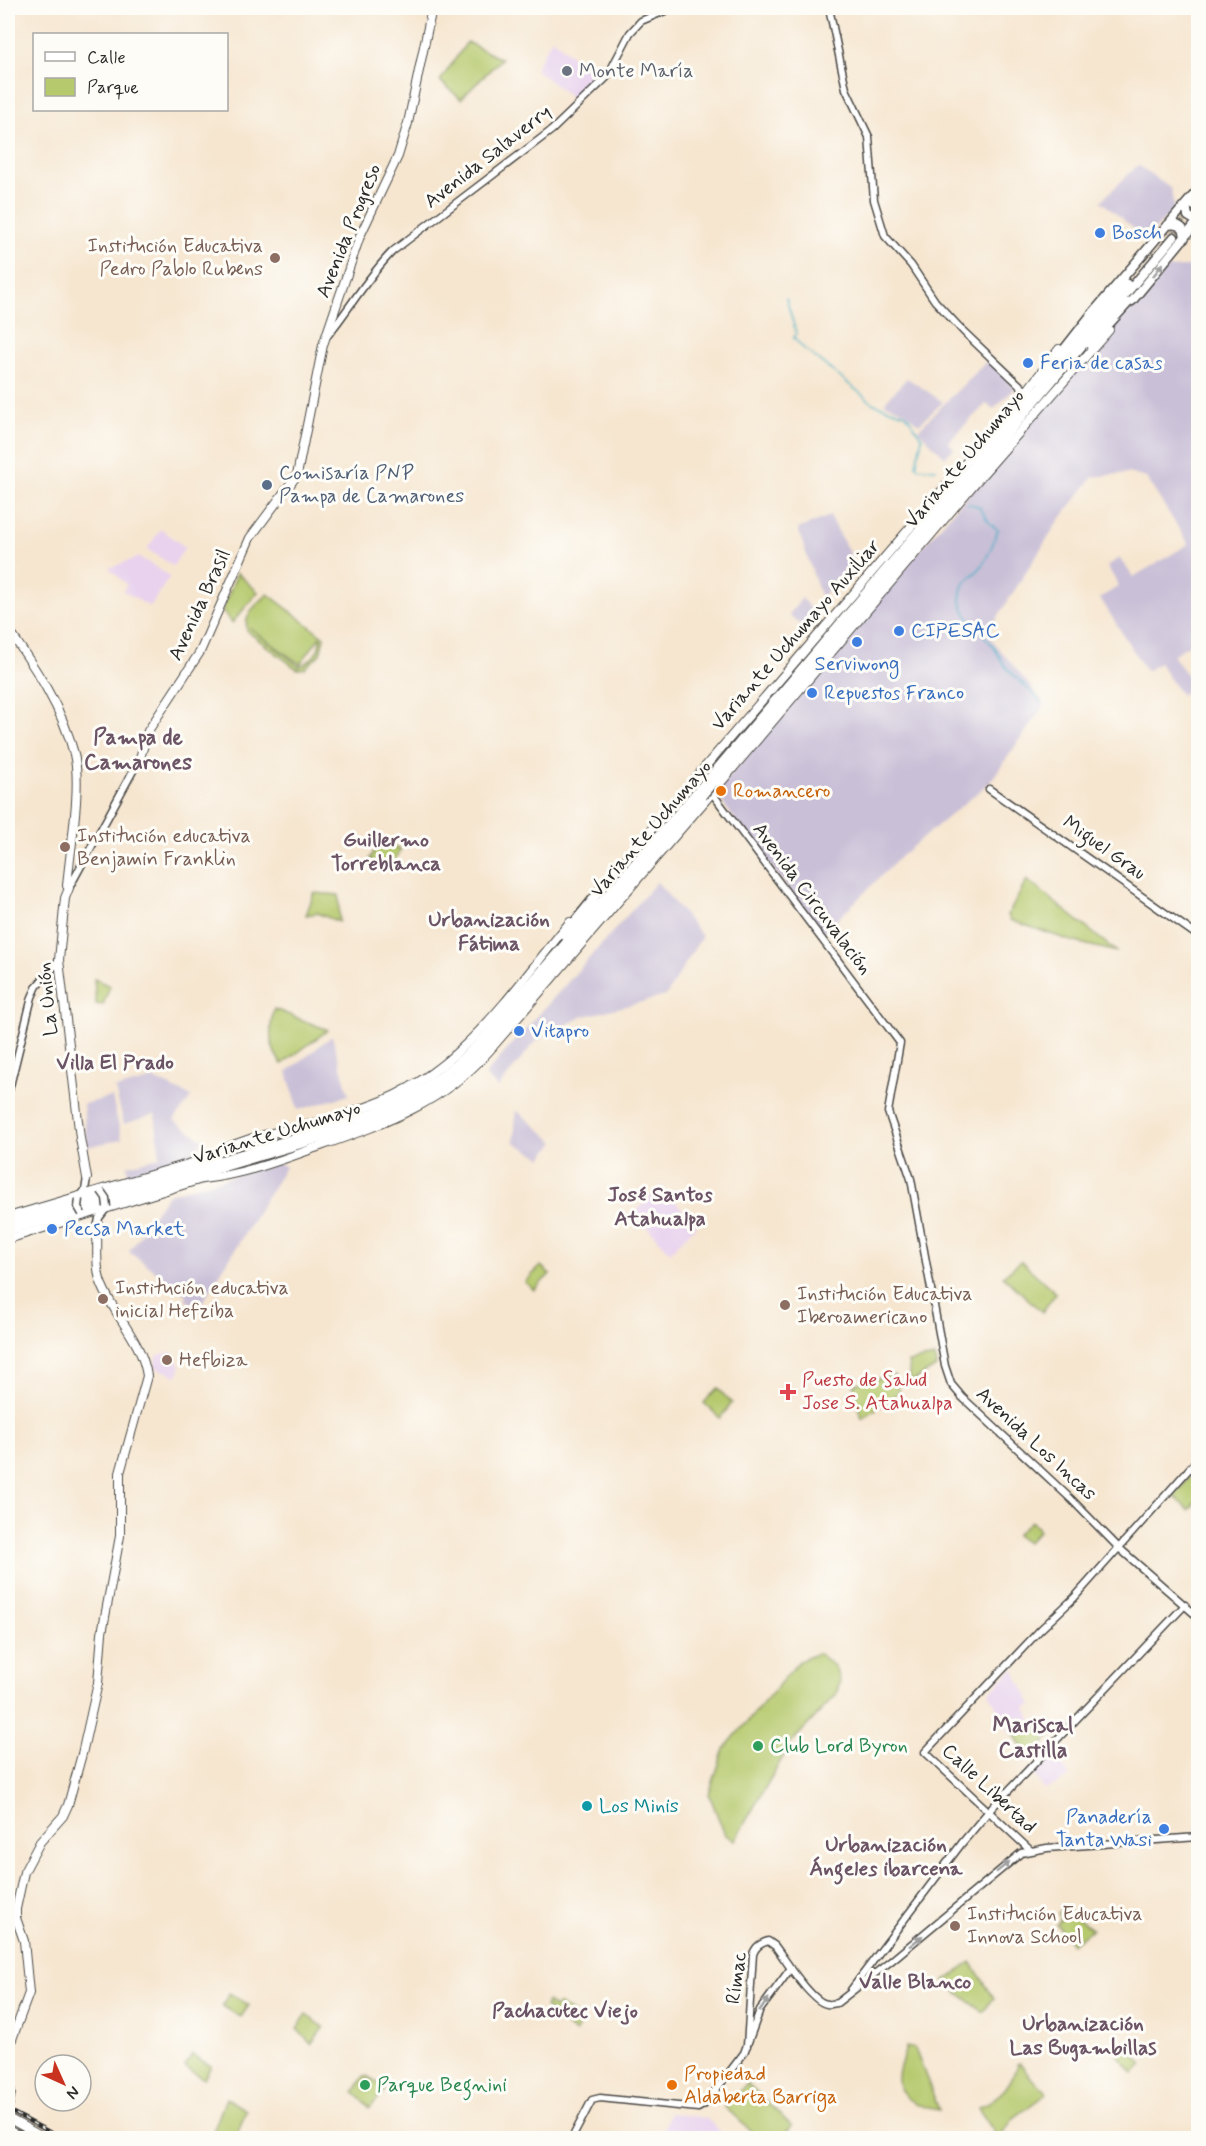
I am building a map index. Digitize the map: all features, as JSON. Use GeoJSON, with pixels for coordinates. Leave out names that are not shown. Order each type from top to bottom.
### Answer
{"type":"FeatureCollection","features":[{"type":"Feature","properties":{"kind":"highway","name":"Variante Uchumayo"},"geometry":{"type":"LineString","coordinates":[[1091,315],[1195,206],[1198,190]]}},
{"type":"Feature","properties":{"kind":"highway"},"geometry":{"type":"LineString","coordinates":[[1195,206],[1188,216],[1198,222]]}},
{"type":"Feature","properties":{"kind":"highway","name":"Variante Uchumayo"},"geometry":{"type":"LineString","coordinates":[[1132,301],[1198,222]]}},
{"type":"Feature","properties":{"kind":"highway"},"geometry":{"type":"LineString","coordinates":[[1171,232],[1174,224],[1182,227],[1184,239]]}},
{"type":"Feature","properties":{"kind":"highway","name":"Variante Uchumayo"},"geometry":{"type":"LineString","coordinates":[[8,1224],[391,1107],[422,1090],[448,1071],[485,1036],[555,954],[699,794],[711,785],[1071,360],[1171,232]]}},
{"type":"Feature","properties":{"kind":"highway","name":"Variante Uchumayo"},"geometry":{"type":"LineString","coordinates":[[711,785],[1028,401],[1171,232]]}},
{"type":"Feature","properties":{"kind":"highway"},"geometry":{"type":"LineString","coordinates":[[1071,360],[1088,348],[1132,301]]}},
{"type":"Feature","properties":{"kind":"highway"},"geometry":{"type":"LineString","coordinates":[[1028,401],[1047,370],[1091,315]]}},
{"type":"Feature","properties":{"kind":"highway","name":"Variante Uchumayo"},"geometry":{"type":"LineString","coordinates":[[8,1231],[358,1127],[417,1101],[457,1074],[482,1050],[699,794]]}},
{"type":"Feature","properties":{"kind":"highway"},"geometry":{"type":"LineString","coordinates":[[555,954],[571,926],[624,861]]}},
{"type":"Feature","properties":{"kind":"highway"},"geometry":{"type":"LineString","coordinates":[[208,1158],[297,1131],[331,1127]]}},
{"type":"Feature","properties":{"kind":"highway"},"geometry":{"type":"LineString","coordinates":[[202,1179],[294,1150],[314,1139]]}},
{"type":"Feature","properties":{"kind":"main road","name":"Avenida Progreso"},"geometry":{"type":"LineString","coordinates":[[299,467],[326,337],[360,236],[398,156],[408,124],[432,8]]}},
{"type":"Feature","properties":{"kind":"main road","name":"Variante Uchumayo"},"geometry":{"type":"LineString","coordinates":[[202,1179],[234,1174],[297,1155],[385,1123],[436,1096],[473,1068],[711,785],[1132,301]]}},
{"type":"Feature","properties":{"kind":"main road","name":"Variante Uchumayo"},"geometry":{"type":"LineString","coordinates":[[957,472],[1072,333],[1091,315]]}},
{"type":"Feature","properties":{"kind":"main road","name":"Avenida Brasil"},"geometry":{"type":"LineString","coordinates":[[140,758],[148,731],[200,652],[250,538],[297,475],[299,467]]}},
{"type":"Feature","properties":{"kind":"main road","name":"Variante Uchumayo Auxiliar"},"geometry":{"type":"LineString","coordinates":[[8,1217],[101,1191],[208,1158],[224,1149],[379,1103],[404,1091],[437,1070],[466,1046],[480,1030],[957,472]]}},
{"type":"Feature","properties":{"kind":"main road","name":"La Unión"},"geometry":{"type":"LineString","coordinates":[[8,629],[53,703],[64,725],[74,755],[76,787],[67,886],[69,888],[65,898],[59,960],[87,1179]]}},
{"type":"Feature","properties":{"kind":"main road"},"geometry":{"type":"LineString","coordinates":[[8,1239],[202,1179]]}},
{"type":"Feature","properties":{"kind":"main road"},"geometry":{"type":"LineString","coordinates":[[8,2050],[29,1993],[24,1941],[16,1917],[16,1909],[24,1872],[40,1842],[63,1816],[68,1805],[94,1704],[102,1633],[120,1536],[120,1473],[147,1376],[143,1356],[101,1282],[97,1229]]}},
{"type":"Feature","properties":{"kind":"main road"},"geometry":{"type":"LineString","coordinates":[[8,2079],[10,2093],[8,2107]]}},
{"type":"Feature","properties":{"kind":"main road"},"geometry":{"type":"LineString","coordinates":[[8,2118],[44,2139]]}},
{"type":"Feature","properties":{"kind":"main road"},"geometry":{"type":"LineString","coordinates":[[8,2130],[24,2139]]}},
{"type":"Feature","properties":{"kind":"street","name":"Avenida Salaverry"},"geometry":{"type":"LineString","coordinates":[[326,337],[376,268],[393,251],[552,130],[607,77],[630,33],[641,21],[672,8]]}},
{"type":"Feature","properties":{"kind":"street"},"geometry":{"type":"LineString","coordinates":[[830,8],[846,89],[869,137],[873,193],[885,236],[916,271],[935,301],[1026,391]]}},
{"type":"Feature","properties":{"kind":"street","name":"Avenida Brasil"},"geometry":{"type":"LineString","coordinates":[[69,888],[140,758]]}},
{"type":"Feature","properties":{"kind":"street","name":"Avenida Circuvalación"},"geometry":{"type":"LineString","coordinates":[[695,778],[711,785],[900,1043]]}},
{"type":"Feature","properties":{"kind":"street","name":"Miguel Grau"},"geometry":{"type":"LineString","coordinates":[[989,789],[1198,936]]}},
{"type":"Feature","properties":{"kind":"street"},"geometry":{"type":"LineString","coordinates":[[8,1094],[32,997],[37,986],[59,960]]}},
{"type":"Feature","properties":{"kind":"street","name":"Avenida Los Incas"},"geometry":{"type":"LineString","coordinates":[[900,1043],[888,1112],[911,1179],[945,1366],[951,1384],[1119,1548],[1198,1617]]}},
{"type":"Feature","properties":{"kind":"street"},"geometry":{"type":"LineString","coordinates":[[87,1179],[106,1198],[107,1207],[99,1218],[97,1229]]}},
{"type":"Feature","properties":{"kind":"street"},"geometry":{"type":"LineString","coordinates":[[87,1179],[87,1185],[80,1197],[78,1207],[83,1215],[93,1220],[97,1229]]}},
{"type":"Feature","properties":{"kind":"street"},"geometry":{"type":"LineString","coordinates":[[1119,1548],[1198,1459]]}},
{"type":"Feature","properties":{"kind":"street","name":"Calle Libertad"},"geometry":{"type":"LineString","coordinates":[[1029,1850],[925,1752],[1040,1630],[1074,1598],[1119,1548]]}},
{"type":"Feature","properties":{"kind":"street"},"geometry":{"type":"LineString","coordinates":[[845,1998],[962,1843],[989,1811],[1185,1605]]}},
{"type":"Feature","properties":{"kind":"street"},"geometry":{"type":"LineString","coordinates":[[791,1968],[807,1989],[821,2002],[828,2005],[837,2003],[1021,1853],[1029,1850],[1198,1837]]}},
{"type":"Feature","properties":{"kind":"street","name":"Rímac"},"geometry":{"type":"LineString","coordinates":[[572,2139],[592,2100],[610,2099],[698,2108],[705,2104],[744,2053],[747,2046],[760,2010],[791,1968],[770,1941],[761,1943],[755,1948],[753,1954],[747,2046]]}},
{"type":"Feature","properties":{"kind":"shaded area"},"geometry":{"type":"Polygon","coordinates":[[[552,38],[597,79],[574,100],[535,69],[552,38]]]}},
{"type":"Feature","properties":{"kind":"shaded area"},"geometry":{"type":"Polygon","coordinates":[[[1138,165],[1171,189],[1174,209],[1146,239],[1101,201],[1138,165]]]}},
{"type":"Feature","properties":{"kind":"shaded area"},"geometry":{"type":"Polygon","coordinates":[[[1198,259],[1198,649],[1193,642],[1173,655],[1194,686],[1181,695],[1159,663],[1146,671],[1100,598],[1119,586],[1107,566],[1120,558],[1133,577],[1189,544],[1146,478],[1128,473],[1093,477],[1057,523],[987,634],[1045,704],[990,782],[901,856],[823,934],[715,793],[945,521],[1163,269],[1194,266],[1198,259]]]}},
{"type":"Feature","properties":{"kind":"shaded area"},"geometry":{"type":"Polygon","coordinates":[[[988,360],[1015,388],[994,409],[986,404],[948,442],[954,448],[945,457],[918,430],[988,360]]]}},
{"type":"Feature","properties":{"kind":"shaded area"},"geometry":{"type":"Polygon","coordinates":[[[907,378],[943,402],[919,424],[904,411],[884,403],[907,378]]]}},
{"type":"Feature","properties":{"kind":"shaded area"},"geometry":{"type":"Polygon","coordinates":[[[830,516],[853,560],[821,598],[798,529],[830,516]]]}},
{"type":"Feature","properties":{"kind":"shaded area"},"geometry":{"type":"Polygon","coordinates":[[[161,529],[185,547],[173,566],[147,549],[161,529]]]}},
{"type":"Feature","properties":{"kind":"shaded area"},"geometry":{"type":"Polygon","coordinates":[[[139,557],[170,576],[150,607],[123,591],[127,585],[109,568],[139,557]]]}},
{"type":"Feature","properties":{"kind":"shaded area"},"geometry":{"type":"Polygon","coordinates":[[[802,598],[814,614],[804,627],[789,615],[802,598]]]}},
{"type":"Feature","properties":{"kind":"shaded area"},"geometry":{"type":"Polygon","coordinates":[[[657,882],[702,936],[666,996],[581,1017],[536,1041],[498,1088],[485,1075],[657,882]]]}},
{"type":"Feature","properties":{"kind":"shaded area"},"geometry":{"type":"Polygon","coordinates":[[[332,1036],[349,1095],[298,1110],[287,1072],[332,1036]]]}},
{"type":"Feature","properties":{"kind":"shaded area"},"geometry":{"type":"Polygon","coordinates":[[[154,1079],[192,1097],[174,1120],[203,1140],[191,1156],[128,1176],[127,1165],[160,1157],[155,1114],[124,1124],[115,1089],[154,1079]]]}},
{"type":"Feature","properties":{"kind":"shaded area"},"geometry":{"type":"Polygon","coordinates":[[[112,1097],[122,1139],[87,1147],[83,1104],[112,1097]]]}},
{"type":"Feature","properties":{"kind":"shaded area"},"geometry":{"type":"Polygon","coordinates":[[[516,1110],[555,1142],[542,1158],[514,1142],[516,1110]]]}},
{"type":"Feature","properties":{"kind":"shaded area"},"geometry":{"type":"Polygon","coordinates":[[[280,1163],[285,1167],[200,1307],[185,1300],[187,1296],[129,1251],[168,1194],[280,1163]]]}},
{"type":"Feature","properties":{"kind":"shaded area"},"geometry":{"type":"Polygon","coordinates":[[[661,1186],[697,1225],[670,1252],[634,1213],[661,1186]]]}},
{"type":"Feature","properties":{"kind":"shaded area","name":"Hefbiza"},"geometry":{"type":"Polygon","coordinates":[[[172,1352],[181,1366],[177,1376],[154,1367],[158,1355],[172,1352]]]}},
{"type":"Feature","properties":{"kind":"shaded area"},"geometry":{"type":"Polygon","coordinates":[[[1013,1668],[1032,1705],[1026,1707],[1032,1721],[1010,1733],[989,1693],[1013,1668]]]}},
{"type":"Feature","properties":{"kind":"shaded area"},"geometry":{"type":"Polygon","coordinates":[[[1054,1753],[1070,1777],[1044,1790],[1034,1773],[1054,1753]]]}},
{"type":"Feature","properties":{"kind":"shaded area"},"geometry":{"type":"Polygon","coordinates":[[[670,2113],[706,2118],[728,2138],[660,2138],[670,2113]]]}},
{"type":"Feature","properties":{"kind":"green space"},"geometry":{"type":"Polygon","coordinates":[[[467,42],[501,59],[461,99],[440,81],[467,42]]]}},
{"type":"Feature","properties":{"kind":"green space"},"geometry":{"type":"Polygon","coordinates":[[[237,573],[258,592],[232,623],[222,611],[237,573]]]}},
{"type":"Feature","properties":{"kind":"green space"},"geometry":{"type":"Polygon","coordinates":[[[268,594],[324,637],[320,654],[305,668],[297,669],[247,631],[249,614],[268,594]],[[250,628],[299,666],[308,662],[315,655],[320,637],[300,664],[250,628]]]}},
{"type":"Feature","properties":{"kind":"green space"},"geometry":{"type":"Polygon","coordinates":[[[381,839],[401,850],[389,869],[370,859],[381,839]]]}},
{"type":"Feature","properties":{"kind":"green space"},"geometry":{"type":"Polygon","coordinates":[[[1027,880],[1117,952],[1071,941],[1010,920],[1008,915],[1027,880]]]}},
{"type":"Feature","properties":{"kind":"green space"},"geometry":{"type":"Polygon","coordinates":[[[314,893],[339,895],[339,922],[317,913],[306,915],[314,893]]]}},
{"type":"Feature","properties":{"kind":"green space"},"geometry":{"type":"Polygon","coordinates":[[[94,979],[110,986],[103,1005],[96,1004],[94,979]]]}},
{"type":"Feature","properties":{"kind":"green space"},"geometry":{"type":"Polygon","coordinates":[[[274,1009],[328,1030],[282,1064],[274,1051],[271,1038],[274,1009]]]}},
{"type":"Feature","properties":{"kind":"green space"},"geometry":{"type":"Polygon","coordinates":[[[1021,1261],[1056,1293],[1042,1312],[1003,1276],[1021,1261]]]}},
{"type":"Feature","properties":{"kind":"green space"},"geometry":{"type":"Polygon","coordinates":[[[541,1266],[550,1274],[534,1290],[525,1282],[541,1266]]]}},
{"type":"Feature","properties":{"kind":"green space"},"geometry":{"type":"Polygon","coordinates":[[[935,1357],[936,1367],[911,1382],[908,1362],[935,1357]]]}},
{"type":"Feature","properties":{"kind":"green space"},"geometry":{"type":"Polygon","coordinates":[[[894,1375],[899,1392],[862,1419],[853,1384],[894,1375]]]}},
{"type":"Feature","properties":{"kind":"green space"},"geometry":{"type":"Polygon","coordinates":[[[717,1388],[732,1403],[720,1418],[704,1403],[717,1388]]]}},
{"type":"Feature","properties":{"kind":"green space"},"geometry":{"type":"Polygon","coordinates":[[[1198,1468],[1198,1499],[1189,1510],[1174,1496],[1198,1468]]]}},
{"type":"Feature","properties":{"kind":"green space"},"geometry":{"type":"Polygon","coordinates":[[[1031,1521],[1039,1530],[1027,1543],[1016,1535],[1031,1521]]]}},
{"type":"Feature","properties":{"kind":"green space","name":"Club Lord Byron"},"geometry":{"type":"Polygon","coordinates":[[[818,1653],[835,1667],[840,1681],[836,1695],[791,1743],[735,1840],[725,1835],[709,1794],[724,1749],[799,1661],[818,1653]]]}},
{"type":"Feature","properties":{"kind":"green space","name":"Mariscal Castilla"},"geometry":{"type":"Polygon","coordinates":[[[1040,1720],[1050,1737],[1029,1759],[1014,1734],[1040,1720]]]}},
{"type":"Feature","properties":{"kind":"green space"},"geometry":{"type":"Polygon","coordinates":[[[1063,1907],[1092,1929],[1072,1944],[1057,1924],[1060,1920],[1058,1913],[1063,1907]]]}},
{"type":"Feature","properties":{"kind":"green space"},"geometry":{"type":"Polygon","coordinates":[[[971,1962],[994,1998],[983,2012],[944,1982],[971,1962]]]}},
{"type":"Feature","properties":{"kind":"green space"},"geometry":{"type":"Polygon","coordinates":[[[229,1993],[249,2005],[241,2017],[222,2006],[229,1993]]]}},
{"type":"Feature","properties":{"kind":"green space"},"geometry":{"type":"Polygon","coordinates":[[[548,2002],[554,2008],[560,2004],[582,2020],[575,2033],[545,2007],[548,2002]]]}},
{"type":"Feature","properties":{"kind":"green space"},"geometry":{"type":"Polygon","coordinates":[[[306,2015],[324,2027],[311,2044],[297,2029],[306,2015]]]}},
{"type":"Feature","properties":{"kind":"green space"},"geometry":{"type":"Polygon","coordinates":[[[1128,2046],[1143,2065],[1133,2073],[1117,2054],[1128,2046]]]}},
{"type":"Feature","properties":{"kind":"green space"},"geometry":{"type":"Polygon","coordinates":[[[906,2047],[915,2049],[939,2110],[911,2101],[901,2091],[898,2076],[906,2047]]]}},
{"type":"Feature","properties":{"kind":"green space"},"geometry":{"type":"Polygon","coordinates":[[[192,2055],[211,2066],[204,2079],[185,2067],[192,2055]]]}},
{"type":"Feature","properties":{"kind":"green space"},"geometry":{"type":"Polygon","coordinates":[[[1020,2063],[1047,2094],[1015,2117],[998,2138],[978,2108],[993,2100],[1004,2090],[1017,2064],[1020,2063]]]}},
{"type":"Feature","properties":{"kind":"green space"},"geometry":{"type":"Polygon","coordinates":[[[364,2076],[387,2088],[370,2108],[354,2092],[364,2076]]]}},
{"type":"Feature","properties":{"kind":"green space"},"geometry":{"type":"Polygon","coordinates":[[[747,2083],[792,2126],[780,2138],[758,2138],[725,2107],[747,2083]]]}},
{"type":"Feature","properties":{"kind":"green space"},"geometry":{"type":"Polygon","coordinates":[[[226,2098],[246,2110],[236,2138],[213,2132],[226,2098]]]}},
{"type":"Feature","properties":{"kind":"waterway"},"geometry":{"type":"LineString","coordinates":[[786,298],[796,333],[794,338],[802,347],[874,404],[906,414],[922,438],[916,465],[919,468],[936,469]]}},
{"type":"Feature","properties":{"kind":"waterway"},"geometry":{"type":"LineString","coordinates":[[968,504],[980,508],[989,522],[998,530],[983,564],[963,585],[962,605],[965,613],[994,647],[1006,667],[1042,703]]}},
{"type":"Feature","properties":{"kind":"tunnel"},"geometry":{"type":"LineString","coordinates":[[1171,233],[1191,209]]}},
{"type":"Feature","properties":{"kind":"railway"},"geometry":{"type":"LineString","coordinates":[[8,2110],[61,2138]]}},
{"type":"Feature","properties":{"kind":"place","name":"Monte María"},"geometry":{"type":"Point","coordinates":[567,71]}},
{"type":"Feature","properties":{"kind":"place","name":"Bosch"},"geometry":{"type":"Point","coordinates":[1100,233]}},
{"type":"Feature","properties":{"kind":"place","name":"Institución Educativa Pedro Pablo Rubens"},"geometry":{"type":"Point","coordinates":[275,258]}},
{"type":"Feature","properties":{"kind":"place","name":"Feria de casas"},"geometry":{"type":"Point","coordinates":[1028,363]}},
{"type":"Feature","properties":{"kind":"place","name":"Comisaría PNP Pampa de Camarones"},"geometry":{"type":"Point","coordinates":[267,485]}},
{"type":"Feature","properties":{"kind":"place","name":"CIPESAC"},"geometry":{"type":"Point","coordinates":[899,631]}},
{"type":"Feature","properties":{"kind":"place","name":"Serviwong"},"geometry":{"type":"Point","coordinates":[857,642]}},
{"type":"Feature","properties":{"kind":"place","name":"Repuestos Franco"},"geometry":{"type":"Point","coordinates":[812,693]}},
{"type":"Feature","properties":{"kind":"place","name":"Romancero"},"geometry":{"type":"Point","coordinates":[721,791]}},
{"type":"Feature","properties":{"kind":"place","name":"Institución educativa Benjamin Franklin"},"geometry":{"type":"Point","coordinates":[65,847]}},
{"type":"Feature","properties":{"kind":"place","name":"Vitapro"},"geometry":{"type":"Point","coordinates":[519,1031]}},
{"type":"Feature","properties":{"kind":"place","name":"Pecsa Market"},"geometry":{"type":"Point","coordinates":[52,1229]}},
{"type":"Feature","properties":{"kind":"place","name":"Institución educativa inicial Hefziba"},"geometry":{"type":"Point","coordinates":[103,1299]}},
{"type":"Feature","properties":{"kind":"place","name":"Institución Educativa Iberoamericano"},"geometry":{"type":"Point","coordinates":[785,1305]}},
{"type":"Feature","properties":{"kind":"place","name":"Hefbiza"},"geometry":{"type":"Point","coordinates":[167,1360]}},
{"type":"Feature","properties":{"kind":"place","name":"Puesto de Salud Jose S. Atahualpa"},"geometry":{"type":"Point","coordinates":[788,1392]}},
{"type":"Feature","properties":{"kind":"place","name":"Club Lord Byron"},"geometry":{"type":"Point","coordinates":[758,1746]}},
{"type":"Feature","properties":{"kind":"place","name":"Los Minis"},"geometry":{"type":"Point","coordinates":[587,1806]}},
{"type":"Feature","properties":{"kind":"place","name":"Panadería Tanta Wasi"},"geometry":{"type":"Point","coordinates":[1164,1829]}},
{"type":"Feature","properties":{"kind":"place","name":"Institución Educativa Innova School"},"geometry":{"type":"Point","coordinates":[955,1926]}},
{"type":"Feature","properties":{"kind":"place","name":"Parque Begnini"},"geometry":{"type":"Point","coordinates":[365,2085]}},
{"type":"Feature","properties":{"kind":"place","name":"Propiedad Aldaberta Barriga"},"geometry":{"type":"Point","coordinates":[672,2085]}},
{"type":"Feature","properties":{"kind":"district","name":"Pampa de Camarones"},"geometry":{"type":"Point","coordinates":[138,750]}},
{"type":"Feature","properties":{"kind":"district","name":"Guillermo Torreblanca"},"geometry":{"type":"Point","coordinates":[386,852]}},
{"type":"Feature","properties":{"kind":"district","name":"Urbanización Fátima"},"geometry":{"type":"Point","coordinates":[489,932]}},
{"type":"Feature","properties":{"kind":"district","name":"Villa El Prado"},"geometry":{"type":"Point","coordinates":[115,1063]}},
{"type":"Feature","properties":{"kind":"district","name":"José Santos Atahualpa"},"geometry":{"type":"Point","coordinates":[660,1207]}},
{"type":"Feature","properties":{"kind":"district","name":"Mariscal Castilla"},"geometry":{"type":"Point","coordinates":[1033,1739]}},
{"type":"Feature","properties":{"kind":"district","name":"Urbanización Ángeles ibarcena"},"geometry":{"type":"Point","coordinates":[886,1857]}},
{"type":"Feature","properties":{"kind":"district","name":"Valle Blanco"},"geometry":{"type":"Point","coordinates":[915,1982]}},
{"type":"Feature","properties":{"kind":"district","name":"Pachacutec Viejo"},"geometry":{"type":"Point","coordinates":[565,2011]}},
{"type":"Feature","properties":{"kind":"district","name":"Urbanización Las Bugambillas"},"geometry":{"type":"Point","coordinates":[1083,2036]}}]}
